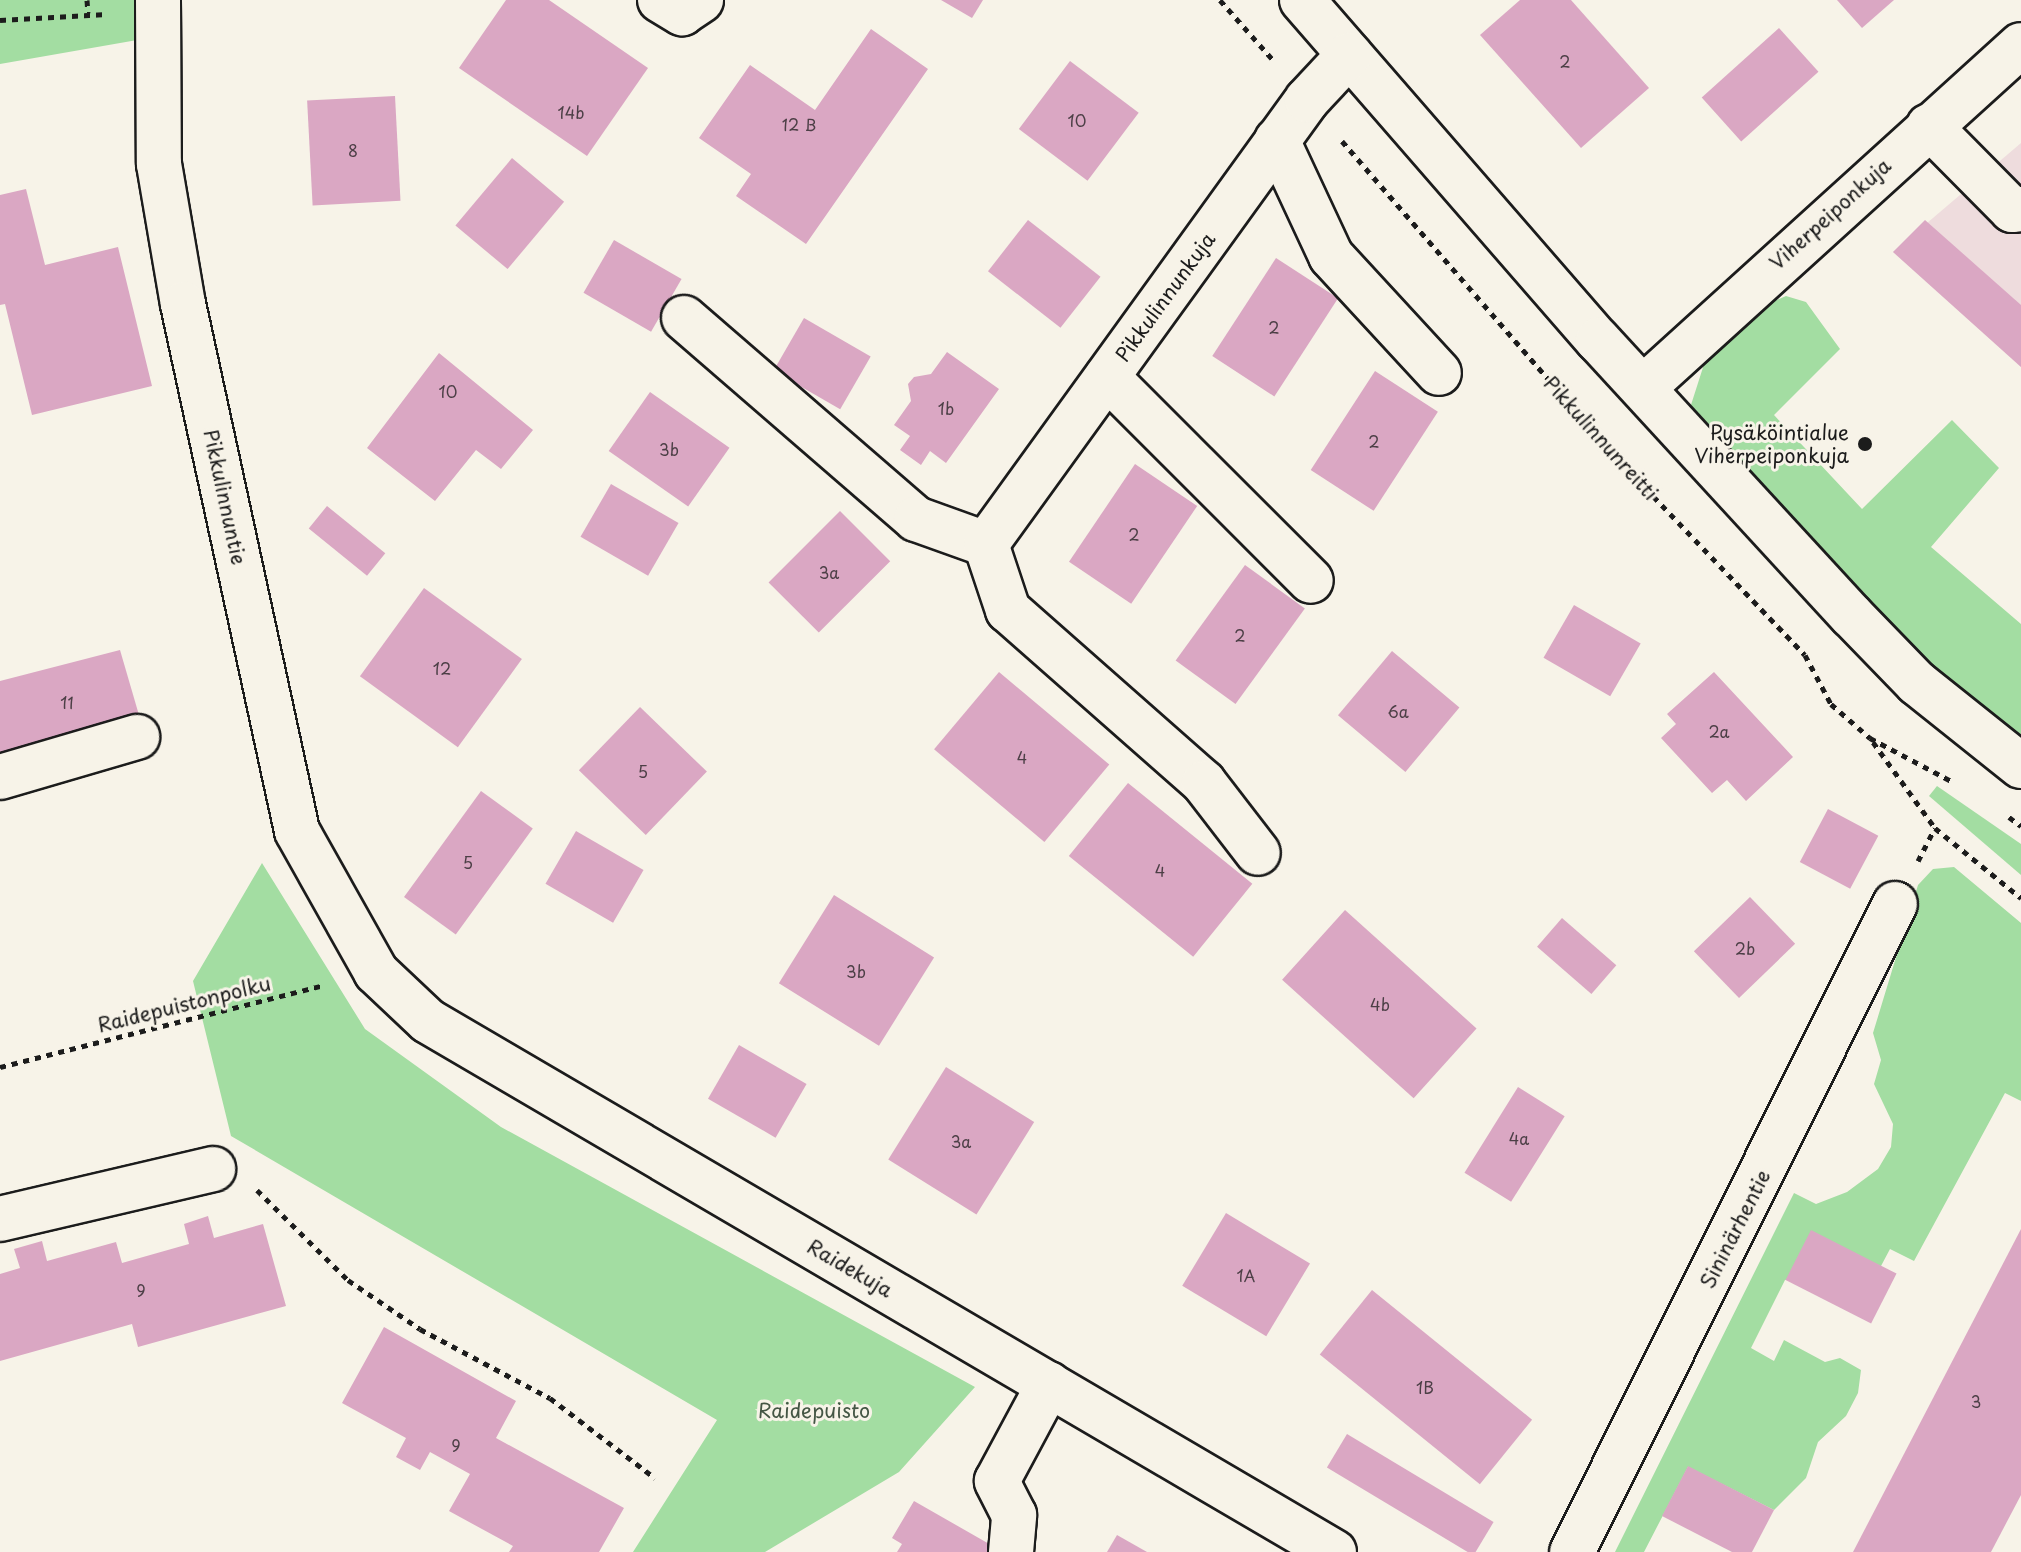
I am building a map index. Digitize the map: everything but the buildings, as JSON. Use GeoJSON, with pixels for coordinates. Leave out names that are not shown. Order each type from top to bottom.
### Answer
{"type":"FeatureCollection","features":[{"type":"Feature","properties":{"kind":"street"},"geometry":{"type":"LineString","coordinates":[[660,0],[682,13],[701,0]]}},
{"type":"Feature","properties":{"kind":"street"},"geometry":{"type":"LineString","coordinates":[[1302,0],[1643,388],[1917,683],[2021,766]]}},
{"type":"Feature","properties":{"kind":"street","name":"Pikkulinnuntie"},"geometry":{"type":"LineString","coordinates":[[157,8],[159,164],[183,304],[297,831],[376,972]]}},
{"type":"Feature","properties":{"kind":"street","name":"Viherpeiponkuja"},"geometry":{"type":"LineString","coordinates":[[1643,388],[2021,45]]}},
{"type":"Feature","properties":{"kind":"street","name":"Pikkulinnunkuja"},"geometry":{"type":"LineString","coordinates":[[986,544],[1277,140],[1307,100],[1349,55]]}},
{"type":"Feature","properties":{"kind":"street"},"geometry":{"type":"LineString","coordinates":[[1929,126],[2018,213]]}},
{"type":"Feature","properties":{"kind":"street"},"geometry":{"type":"LineString","coordinates":[[1277,140],[1331,256],[1439,373]]}},
{"type":"Feature","properties":{"kind":"street"},"geometry":{"type":"LineString","coordinates":[[684,318],[916,519],[986,544],[1008,610],[1204,783],[1258,853]]}},
{"type":"Feature","properties":{"kind":"street"},"geometry":{"type":"LineString","coordinates":[[1107,377],[1311,581]]}},
{"type":"Feature","properties":{"kind":"street"},"geometry":{"type":"LineString","coordinates":[[0,777],[137,737]]}},
{"type":"Feature","properties":{"kind":"street","name":"Sininärhentie"},"geometry":{"type":"LineString","coordinates":[[1572,1552],[1895,904]]}},
{"type":"Feature","properties":{"kind":"street","name":"Raidekuja"},"geometry":{"type":"LineString","coordinates":[[376,972],[428,1021],[1334,1552]]}},
{"type":"Feature","properties":{"kind":"street"},"geometry":{"type":"LineString","coordinates":[[0,1219],[213,1169]]}},
{"type":"Feature","properties":{"kind":"street"},"geometry":{"type":"LineString","coordinates":[[1011,1552],[1014,1515],[997,1481],[1049,1384]]}},
{"type":"Feature","properties":{"kind":"path"},"geometry":{"type":"LineString","coordinates":[[87,0],[88,13]]}},
{"type":"Feature","properties":{"kind":"path","name":"Pikkulinnunreitti"},"geometry":{"type":"LineString","coordinates":[[1220,0],[1612,453],[1805,655],[1831,704],[1870,738],[1966,789]]}},
{"type":"Feature","properties":{"kind":"path"},"geometry":{"type":"LineString","coordinates":[[0,20],[157,8]]}},
{"type":"Feature","properties":{"kind":"path"},"geometry":{"type":"LineString","coordinates":[[1870,738],[1935,828],[2021,898]]}},
{"type":"Feature","properties":{"kind":"path"},"geometry":{"type":"LineString","coordinates":[[2000,811],[2021,826]]}},
{"type":"Feature","properties":{"kind":"path","name":"Raidepuistonpolku"},"geometry":{"type":"LineString","coordinates":[[0,1067],[376,972]]}},
{"type":"Feature","properties":{"kind":"path"},"geometry":{"type":"LineString","coordinates":[[213,1169],[264,1193],[348,1280],[420,1329],[550,1398],[655,1478]]}},
{"type":"Feature","properties":{"kind":"shaded area"},"geometry":{"type":"Polygon","coordinates":[[[2021,143],[2021,367],[1893,252],[2021,143]]]}},
{"type":"Feature","properties":{"kind":"green space"},"geometry":{"type":"Polygon","coordinates":[[[0,0],[147,0],[143,39],[0,64],[0,0]]]}},
{"type":"Feature","properties":{"kind":"green space"},"geometry":{"type":"Polygon","coordinates":[[[1786,296],[1806,302],[1840,349],[1774,415],[1862,509],[1952,420],[1999,468],[1931,547],[2021,624],[2021,736],[1922,660],[1690,408],[1706,358],[1763,306],[1786,296]]]}},
{"type":"Feature","properties":{"kind":"green space"},"geometry":{"type":"Polygon","coordinates":[[[1937,786],[2021,844],[2021,875],[1929,796],[1937,786]]]}},
{"type":"Feature","properties":{"kind":"green space","name":"Raidepuisto"},"geometry":{"type":"Polygon","coordinates":[[[262,863],[365,1029],[501,1127],[975,1387],[899,1472],[765,1552],[633,1552],[717,1420],[231,1136],[193,981],[262,863]]]}},
{"type":"Feature","properties":{"kind":"green space"},"geometry":{"type":"Polygon","coordinates":[[[1954,867],[2021,923],[2021,1101],[2005,1093],[1914,1261],[1890,1249],[1881,1266],[1785,1280],[1751,1348],[1774,1361],[1784,1340],[1825,1362],[1840,1358],[1861,1370],[1858,1393],[1846,1416],[1818,1442],[1806,1478],[1774,1510],[1688,1467],[1644,1552],[1615,1552],[1794,1193],[1816,1204],[1847,1192],[1878,1169],[1891,1147],[1893,1124],[1874,1084],[1881,1060],[1873,1033],[1918,885],[1933,869],[1954,867]]]}},
{"type":"Feature","properties":{"kind":"place","name":"Pysäköintialue Viherpeiponkuja"},"geometry":{"type":"Point","coordinates":[1865,444]}}]}
